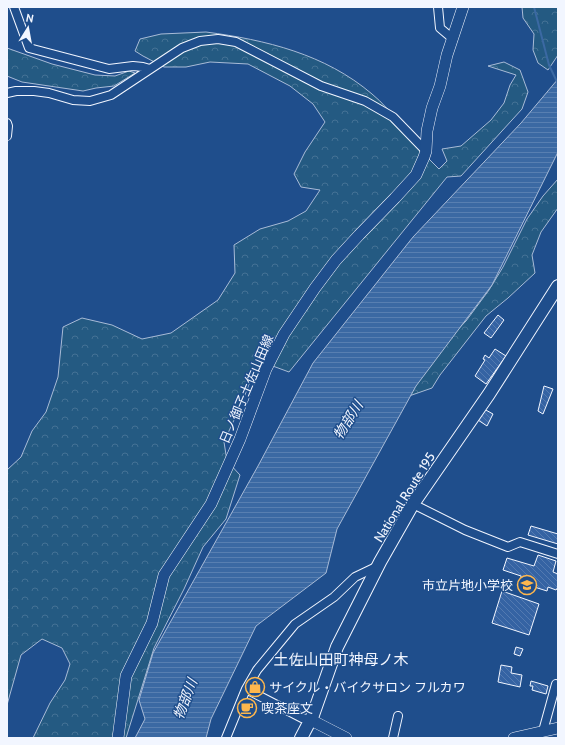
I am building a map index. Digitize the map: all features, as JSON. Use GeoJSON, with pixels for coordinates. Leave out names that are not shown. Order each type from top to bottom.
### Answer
{"type":"FeatureCollection","features":[{"type":"Feature","properties":{"kind":"highway","name":"National Route 195"},"geometry":{"type":"LineString","coordinates":[[301,738],[311,720],[337,647],[378,566],[413,504],[489,394],[558,286]]}},
{"type":"Feature","properties":{"kind":"main road","name":"日ノ御子土佐山田線"},"geometry":{"type":"LineString","coordinates":[[118,738],[126,676],[152,623],[164,575],[210,504],[240,439],[266,369],[284,334],[336,260],[416,175],[426,151],[427,131],[432,108],[440,86],[447,54],[463,7]]}},
{"type":"Feature","properties":{"kind":"main road"},"geometry":{"type":"LineString","coordinates":[[311,720],[346,738]]}},
{"type":"Feature","properties":{"kind":"main road"},"geometry":{"type":"LineString","coordinates":[[514,738],[558,728]]}},
{"type":"Feature","properties":{"kind":"street"},"geometry":{"type":"LineString","coordinates":[[14,7],[29,48],[109,70],[133,66],[150,69]]}},
{"type":"Feature","properties":{"kind":"street"},"geometry":{"type":"LineString","coordinates":[[438,7],[440,28],[453,39]]}},
{"type":"Feature","properties":{"kind":"street"},"geometry":{"type":"LineString","coordinates":[[7,93],[16,91],[34,91],[49,93],[74,100],[90,101],[111,94],[182,48],[200,41],[218,39],[236,42],[304,78],[321,86],[365,102],[393,117],[426,151]]}},
{"type":"Feature","properties":{"kind":"street"},"geometry":{"type":"LineString","coordinates":[[7,123],[7,136]]}},
{"type":"Feature","properties":{"kind":"street"},"geometry":{"type":"LineString","coordinates":[[413,504],[465,530],[508,547],[520,542],[558,554]]}},
{"type":"Feature","properties":{"kind":"street"},"geometry":{"type":"LineString","coordinates":[[226,738],[246,689],[256,670],[295,624],[334,597],[355,576],[378,566]]}},
{"type":"Feature","properties":{"kind":"street"},"geometry":{"type":"LineString","coordinates":[[543,731],[556,684]]}},
{"type":"Feature","properties":{"kind":"street"},"geometry":{"type":"LineString","coordinates":[[246,689],[302,718],[311,720]]}},
{"type":"Feature","properties":{"kind":"street"},"geometry":{"type":"LineString","coordinates":[[393,738],[398,716]]}},
{"type":"Feature","properties":{"kind":"green space"},"geometry":{"type":"Polygon","coordinates":[[[522,7],[558,7],[558,55],[548,70],[538,63],[533,50],[534,34],[523,18],[522,7]]]}},
{"type":"Feature","properties":{"kind":"green space"},"geometry":{"type":"Polygon","coordinates":[[[206,32],[251,39],[294,51],[315,59],[354,80],[380,101],[393,115],[417,147],[439,169],[447,161],[442,149],[461,146],[491,120],[504,103],[510,85],[516,75],[488,66],[504,62],[520,70],[528,92],[522,109],[461,176],[447,177],[289,372],[270,365],[251,379],[224,442],[227,461],[240,475],[226,519],[203,547],[184,589],[154,648],[126,738],[33,738],[50,703],[65,680],[70,664],[62,648],[42,639],[21,655],[7,705],[7,470],[21,457],[32,431],[46,412],[58,377],[63,327],[82,318],[112,325],[142,339],[171,333],[218,300],[235,273],[234,245],[260,229],[288,221],[306,211],[320,190],[301,187],[294,174],[305,152],[325,122],[313,104],[290,86],[248,64],[210,62],[186,67],[164,67],[135,51],[140,39],[161,34],[206,32]]]}},
{"type":"Feature","properties":{"kind":"green space"},"geometry":{"type":"Polygon","coordinates":[[[7,48],[52,64],[95,75],[115,76],[129,71],[135,73],[114,86],[83,91],[22,82],[7,76],[7,48]]]}},
{"type":"Feature","properties":{"kind":"green space"},"geometry":{"type":"Polygon","coordinates":[[[558,179],[558,208],[541,232],[532,255],[535,273],[486,316],[440,375],[432,388],[409,396],[417,376],[443,345],[466,321],[489,290],[503,267],[527,219],[543,196],[558,179]]]}},
{"type":"Feature","properties":{"kind":"water","name":"物部川"},"geometry":{"type":"Polygon","coordinates":[[[558,79],[558,152],[492,285],[416,386],[337,529],[326,573],[256,626],[211,719],[206,738],[135,738],[145,719],[139,700],[153,653],[258,466],[313,363],[413,237],[521,123],[558,79]]]}},
{"type":"Feature","properties":{"kind":"building"},"geometry":{"type":"Polygon","coordinates":[[[498,315],[504,320],[491,338],[484,333],[498,315]]]}},
{"type":"Feature","properties":{"kind":"building"},"geometry":{"type":"Polygon","coordinates":[[[495,349],[506,356],[486,384],[475,376],[485,360],[483,359],[485,355],[489,358],[495,349]]]}},
{"type":"Feature","properties":{"kind":"building"},"geometry":{"type":"Polygon","coordinates":[[[544,386],[553,389],[543,414],[538,411],[544,386]]]}},
{"type":"Feature","properties":{"kind":"building"},"geometry":{"type":"Polygon","coordinates":[[[484,409],[493,414],[487,426],[478,420],[484,409]]]}},
{"type":"Feature","properties":{"kind":"building"},"geometry":{"type":"Polygon","coordinates":[[[531,526],[558,534],[558,544],[528,535],[531,526]]]}},
{"type":"Feature","properties":{"kind":"building"},"geometry":{"type":"Polygon","coordinates":[[[538,555],[556,561],[553,572],[558,574],[558,587],[556,590],[548,587],[547,591],[528,585],[529,581],[521,578],[521,576],[503,570],[507,558],[534,566],[538,555]]]}},
{"type":"Feature","properties":{"kind":"building"},"geometry":{"type":"Polygon","coordinates":[[[502,591],[539,604],[529,635],[492,623],[502,591]]]}},
{"type":"Feature","properties":{"kind":"building"},"geometry":{"type":"Polygon","coordinates":[[[516,647],[523,649],[520,656],[514,654],[516,647]]]}},
{"type":"Feature","properties":{"kind":"building"},"geometry":{"type":"Polygon","coordinates":[[[501,665],[512,667],[511,673],[522,675],[520,687],[498,682],[501,665]]]}},
{"type":"Feature","properties":{"kind":"building"},"geometry":{"type":"Polygon","coordinates":[[[531,681],[548,686],[546,694],[532,690],[533,686],[530,686],[531,681]]]}},
{"type":"Feature","properties":{"kind":"waterway"},"geometry":{"type":"LineString","coordinates":[[534,7],[549,65],[558,84]]}},
{"type":"Feature","properties":{"kind":"place","name":"市立片地小学校"},"geometry":{"type":"Point","coordinates":[527,585]}},
{"type":"Feature","properties":{"kind":"place","name":"サイクル・バイクサロン フルカワ"},"geometry":{"type":"Point","coordinates":[255,687]}},
{"type":"Feature","properties":{"kind":"place","name":"喫茶座文"},"geometry":{"type":"Point","coordinates":[247,708]}},
{"type":"Feature","properties":{"kind":"district","name":"土佐山田町神母ノ木"},"geometry":{"type":"Point","coordinates":[341,660]}}]}
